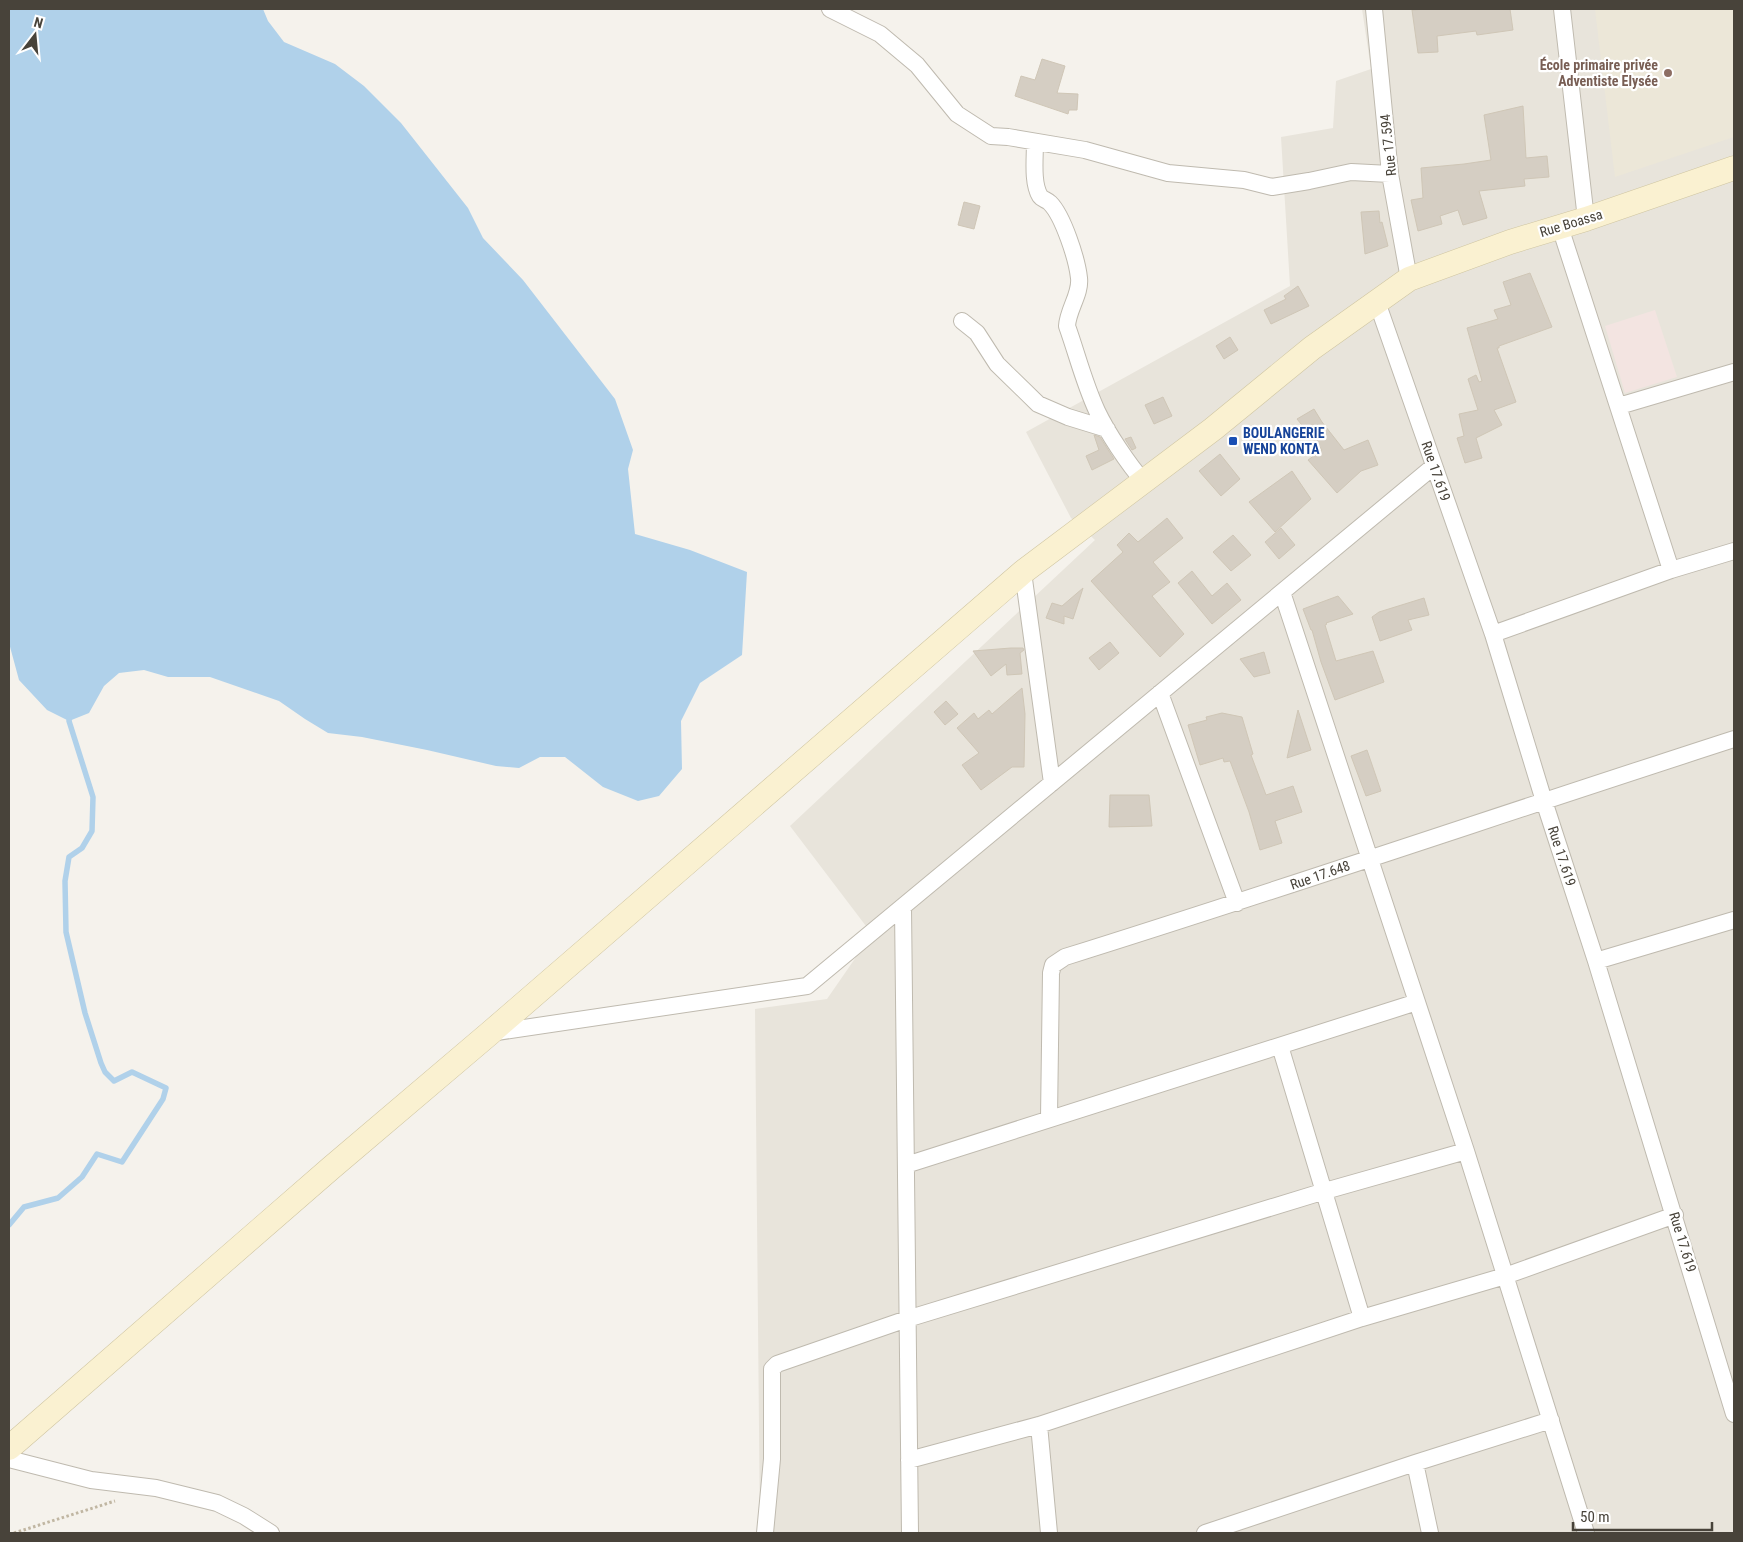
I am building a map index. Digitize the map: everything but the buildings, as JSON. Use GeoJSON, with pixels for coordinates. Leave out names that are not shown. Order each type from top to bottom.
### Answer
{"type":"FeatureCollection","features":[{"type":"Feature","properties":{"kind":"street"},"geometry":{"type":"LineString","coordinates":[[830,9],[880,34],[917,65],[957,114],[991,136],[1008,137],[1085,150],[1168,173],[1244,180],[1272,187],[1350,172],[1390,174]]}},
{"type":"Feature","properties":{"kind":"street","name":"Rue 17.594"},"geometry":{"type":"LineString","coordinates":[[1374,9],[1390,174],[1409,279]]}},
{"type":"Feature","properties":{"kind":"street"},"geometry":{"type":"LineString","coordinates":[[1562,9],[1586,219]]}},
{"type":"Feature","properties":{"kind":"street"},"geometry":{"type":"LineString","coordinates":[[1035,142],[1035,177],[1040,196],[1050,203],[1062,223],[1077,263],[1080,280],[1067,318],[1067,326],[1097,410],[1107,429],[1144,482]]}},
{"type":"Feature","properties":{"kind":"street","name":"Rue Boassa"},"geometry":{"type":"LineString","coordinates":[[9,1448],[1023,572],[1214,429],[1312,348],[1409,279],[1510,242],[1586,219],[1734,168]]}},
{"type":"Feature","properties":{"kind":"street"},"geometry":{"type":"LineString","coordinates":[[1560,227],[1671,570]]}},
{"type":"Feature","properties":{"kind":"street","name":"Rue 17.619"},"geometry":{"type":"LineString","coordinates":[[1377,302],[1493,634],[1675,1215],[1734,1414]]}},
{"type":"Feature","properties":{"kind":"street"},"geometry":{"type":"LineString","coordinates":[[962,321],[977,334],[996,364],[1038,404],[1068,417],[1107,429]]}},
{"type":"Feature","properties":{"kind":"street"},"geometry":{"type":"LineString","coordinates":[[1619,406],[1734,372]]}},
{"type":"Feature","properties":{"kind":"street"},"geometry":{"type":"LineString","coordinates":[[490,1033],[804,988],[903,908],[1434,466]]}},
{"type":"Feature","properties":{"kind":"street"},"geometry":{"type":"LineString","coordinates":[[1493,634],[1671,570],[1734,551]]}},
{"type":"Feature","properties":{"kind":"street"},"geometry":{"type":"LineString","coordinates":[[1023,572],[1052,783]]}},
{"type":"Feature","properties":{"kind":"street"},"geometry":{"type":"LineString","coordinates":[[1282,592],[1466,1151],[1586,1533]]}},
{"type":"Feature","properties":{"kind":"street"},"geometry":{"type":"LineString","coordinates":[[1160,693],[1237,903]]}},
{"type":"Feature","properties":{"kind":"street","name":"Rue 17.648"},"geometry":{"type":"LineString","coordinates":[[1049,1118],[1050,973],[1053,966],[1065,957],[1237,903],[1734,739]]}},
{"type":"Feature","properties":{"kind":"street"},"geometry":{"type":"LineString","coordinates":[[903,908],[910,1533]]}},
{"type":"Feature","properties":{"kind":"street"},"geometry":{"type":"LineString","coordinates":[[1596,960],[1734,920]]}},
{"type":"Feature","properties":{"kind":"street"},"geometry":{"type":"LineString","coordinates":[[906,1165],[1417,1002]]}},
{"type":"Feature","properties":{"kind":"street"},"geometry":{"type":"LineString","coordinates":[[1280,1046],[1362,1318]]}},
{"type":"Feature","properties":{"kind":"street"},"geometry":{"type":"LineString","coordinates":[[766,1533],[772,1459],[773,1367],[784,1361],[907,1320],[1325,1191],[1466,1151]]}},
{"type":"Feature","properties":{"kind":"street"},"geometry":{"type":"LineString","coordinates":[[909,1460],[1039,1425],[1362,1318],[1505,1276],[1675,1215]]}},
{"type":"Feature","properties":{"kind":"street"},"geometry":{"type":"LineString","coordinates":[[1205,1533],[1415,1462],[1551,1420]]}},
{"type":"Feature","properties":{"kind":"street"},"geometry":{"type":"LineString","coordinates":[[1039,1425],[1049,1533]]}},
{"type":"Feature","properties":{"kind":"street"},"geometry":{"type":"LineString","coordinates":[[9,1459],[91,1480],[156,1488],[217,1503],[244,1516],[271,1533]]}},
{"type":"Feature","properties":{"kind":"street"},"geometry":{"type":"LineString","coordinates":[[1415,1462],[1430,1533]]}},
{"type":"Feature","properties":{"kind":"path"},"geometry":{"type":"LineString","coordinates":[[14,1533],[118,1500]]}},
{"type":"Feature","properties":{"kind":"shaded area"},"geometry":{"type":"Polygon","coordinates":[[[1362,9],[1734,9],[1734,1533],[760,1533],[755,1009],[827,999],[872,934],[790,826],[1095,540],[1071,518],[1026,432],[1290,286],[1281,137],[1333,128],[1336,81],[1371,69],[1362,9]]]}},
{"type":"Feature","properties":{"kind":"shaded area","name":"École primaire privée Adventiste Elysée"},"geometry":{"type":"Polygon","coordinates":[[[1595,9],[1734,9],[1734,137],[1615,177],[1595,9]]]}},
{"type":"Feature","properties":{"kind":"shaded area"},"geometry":{"type":"Polygon","coordinates":[[[1655,310],[1677,377],[1625,393],[1605,326],[1655,310]]]}},
{"type":"Feature","properties":{"kind":"water"},"geometry":{"type":"Polygon","coordinates":[[[9,9],[263,9],[268,21],[284,42],[335,64],[364,86],[401,123],[468,208],[483,238],[523,280],[615,399],[633,450],[628,469],[635,534],[690,550],[747,572],[742,655],[700,683],[681,721],[682,769],[659,796],[638,801],[603,787],[565,757],[540,757],[519,768],[496,766],[362,737],[328,733],[279,701],[210,677],[168,677],[144,670],[119,673],[104,686],[89,713],[69,721],[47,710],[19,680],[9,643],[9,9]]]}},
{"type":"Feature","properties":{"kind":"waterway"},"geometry":{"type":"LineString","coordinates":[[9,1225],[24,1207],[58,1198],[82,1177],[97,1154],[122,1162],[163,1099],[166,1088],[132,1072],[114,1081],[105,1072],[101,1063],[85,1013],[66,932],[65,881],[69,857],[82,848],[92,831],[93,797],[69,721],[70,714]]}},
{"type":"Feature","properties":{"kind":"place","name":"École primaire privée Adventiste Elysée"},"geometry":{"type":"Point","coordinates":[1668,73]}},
{"type":"Feature","properties":{"kind":"place","name":"BOULANGERIE WEND KONTA"},"geometry":{"type":"Point","coordinates":[1233,441]}}]}
